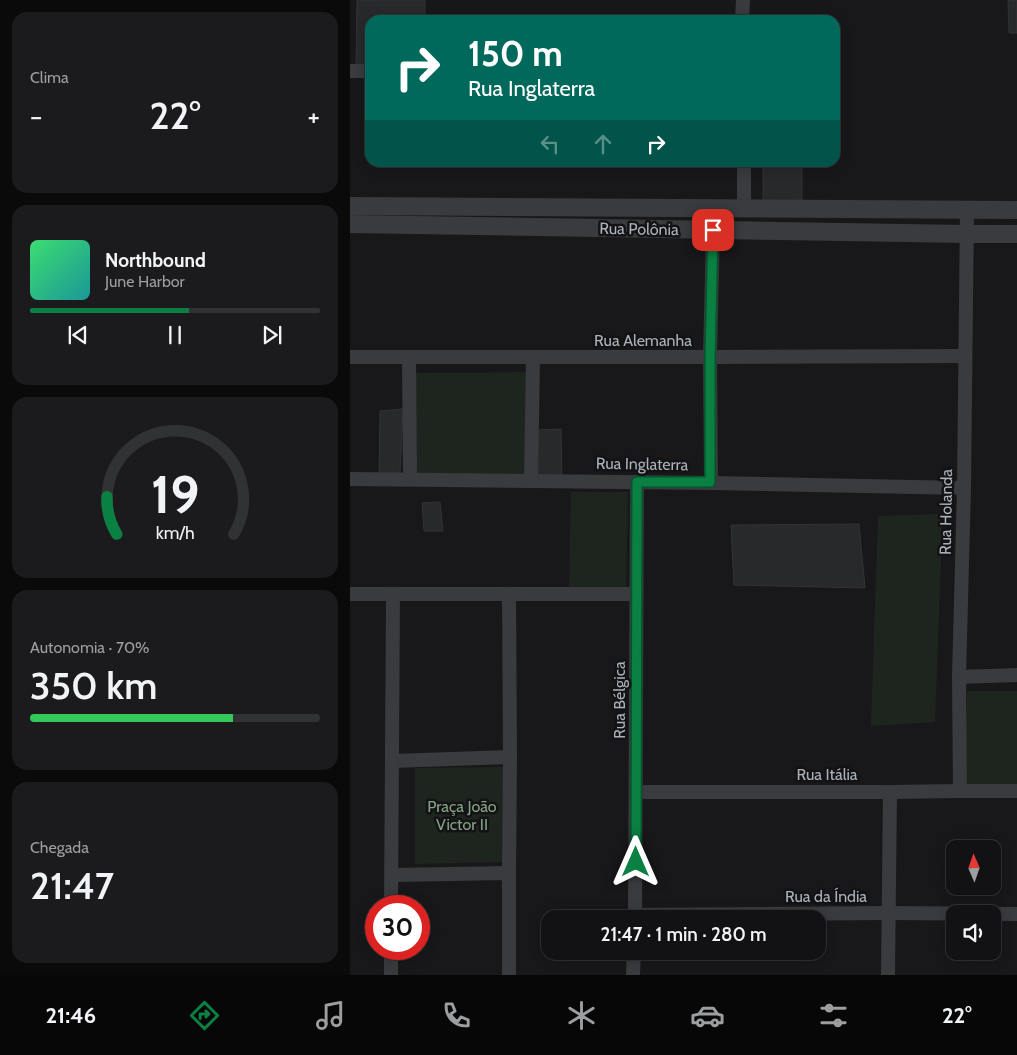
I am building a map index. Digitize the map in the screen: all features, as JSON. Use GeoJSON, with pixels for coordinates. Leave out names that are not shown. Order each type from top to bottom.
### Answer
{"type":"FeatureCollection","features":[{"type":"Feature","properties":{"kind":"street"},"geometry":{"type":"LineString","coordinates":[[742,0],[742,15]]}},
{"type":"Feature","properties":{"kind":"street"},"geometry":{"type":"LineString","coordinates":[[350,71],[365,71]]}},
{"type":"Feature","properties":{"kind":"street"},"geometry":{"type":"LineString","coordinates":[[744,167],[744,208]]}},
{"type":"Feature","properties":{"kind":"street","name":"Rua Polônia"},"geometry":{"type":"LineString","coordinates":[[350,206],[1017,210]]}},
{"type":"Feature","properties":{"kind":"street","name":"Rua Holanda"},"geometry":{"type":"LineString","coordinates":[[960,790],[959,677],[964,488],[967,209]]}},
{"type":"Feature","properties":{"kind":"street","name":"Rua Polônia"},"geometry":{"type":"LineString","coordinates":[[350,224],[1017,234]]}},
{"type":"Feature","properties":{"kind":"street"},"geometry":{"type":"LineString","coordinates":[[710,482],[713,230]]}},
{"type":"Feature","properties":{"kind":"street","name":"Rua Alemanha"},"geometry":{"type":"LineString","coordinates":[[350,357],[710,358],[965,356]]}},
{"type":"Feature","properties":{"kind":"street"},"geometry":{"type":"LineString","coordinates":[[409,357],[410,479]]}},
{"type":"Feature","properties":{"kind":"street"},"geometry":{"type":"LineString","coordinates":[[531,480],[532,357]]}},
{"type":"Feature","properties":{"kind":"street","name":"Rua Inglaterra"},"geometry":{"type":"LineString","coordinates":[[350,479],[710,482],[964,488]]}},
{"type":"Feature","properties":{"kind":"street","name":"Rua Bélgica"},"geometry":{"type":"LineString","coordinates":[[635,910],[637,482]]}},
{"type":"Feature","properties":{"kind":"street"},"geometry":{"type":"LineString","coordinates":[[350,594],[636,594]]}},
{"type":"Feature","properties":{"kind":"street"},"geometry":{"type":"LineString","coordinates":[[391,895],[393,594]]}},
{"type":"Feature","properties":{"kind":"street"},"geometry":{"type":"LineString","coordinates":[[509,594],[509,975]]}},
{"type":"Feature","properties":{"kind":"street"},"geometry":{"type":"LineString","coordinates":[[959,677],[1017,675]]}},
{"type":"Feature","properties":{"kind":"street"},"geometry":{"type":"LineString","coordinates":[[392,761],[510,757]]}},
{"type":"Feature","properties":{"kind":"street","name":"Rua Itália"},"geometry":{"type":"LineString","coordinates":[[636,792],[1017,791]]}},
{"type":"Feature","properties":{"kind":"street"},"geometry":{"type":"LineString","coordinates":[[888,975],[890,792]]}},
{"type":"Feature","properties":{"kind":"street"},"geometry":{"type":"LineString","coordinates":[[392,875],[508,873]]}},
{"type":"Feature","properties":{"kind":"street","name":"Rua da Índia"},"geometry":{"type":"LineString","coordinates":[[826,914],[1017,914]]}},
{"type":"Feature","properties":{"kind":"street"},"geometry":{"type":"LineString","coordinates":[[391,960],[391,975]]}},
{"type":"Feature","properties":{"kind":"street"},"geometry":{"type":"LineString","coordinates":[[633,975],[634,960]]}},
{"type":"Feature","properties":{"kind":"green space"},"geometry":{"type":"Polygon","coordinates":[[[527,372],[529,477],[413,475],[413,373],[527,372]]]}},
{"type":"Feature","properties":{"kind":"green space"},"geometry":{"type":"Polygon","coordinates":[[[571,492],[628,492],[626,591],[569,590],[571,492]]]}},
{"type":"Feature","properties":{"kind":"green space"},"geometry":{"type":"Polygon","coordinates":[[[941,514],[935,722],[871,726],[878,516],[941,514]]]}},
{"type":"Feature","properties":{"kind":"green space"},"geometry":{"type":"Polygon","coordinates":[[[967,691],[1017,691],[1017,789],[964,787],[967,691]]]}},
{"type":"Feature","properties":{"kind":"green space","name":"Praça João Victor II"},"geometry":{"type":"Polygon","coordinates":[[[508,767],[510,862],[415,864],[415,768],[508,767]]]}},
{"type":"Feature","properties":{"kind":"building"},"geometry":{"type":"Polygon","coordinates":[[[357,0],[425,0],[425,15],[365,15],[365,69],[356,69],[357,0]]]}},
{"type":"Feature","properties":{"kind":"building"},"geometry":{"type":"Polygon","coordinates":[[[1008,0],[1017,0],[1017,33],[1009,33],[1008,0]]]}},
{"type":"Feature","properties":{"kind":"building"},"geometry":{"type":"Polygon","coordinates":[[[763,167],[802,167],[802,208],[763,207],[763,167]]]}},
{"type":"Feature","properties":{"kind":"building"},"geometry":{"type":"Polygon","coordinates":[[[403,409],[400,473],[379,473],[380,411],[403,409]]]}},
{"type":"Feature","properties":{"kind":"building"},"geometry":{"type":"Polygon","coordinates":[[[561,429],[562,480],[537,480],[538,430],[561,429]]]}},
{"type":"Feature","properties":{"kind":"building"},"geometry":{"type":"Polygon","coordinates":[[[440,502],[443,531],[424,531],[422,503],[440,502]]]}},
{"type":"Feature","properties":{"kind":"building"},"geometry":{"type":"Polygon","coordinates":[[[859,524],[865,588],[734,585],[731,525],[859,524]]]}},
{"type":"Feature","properties":{"kind":"route"},"geometry":{"type":"LineString","coordinates":[[636,862],[637,482],[710,482],[713,230]]}}]}
